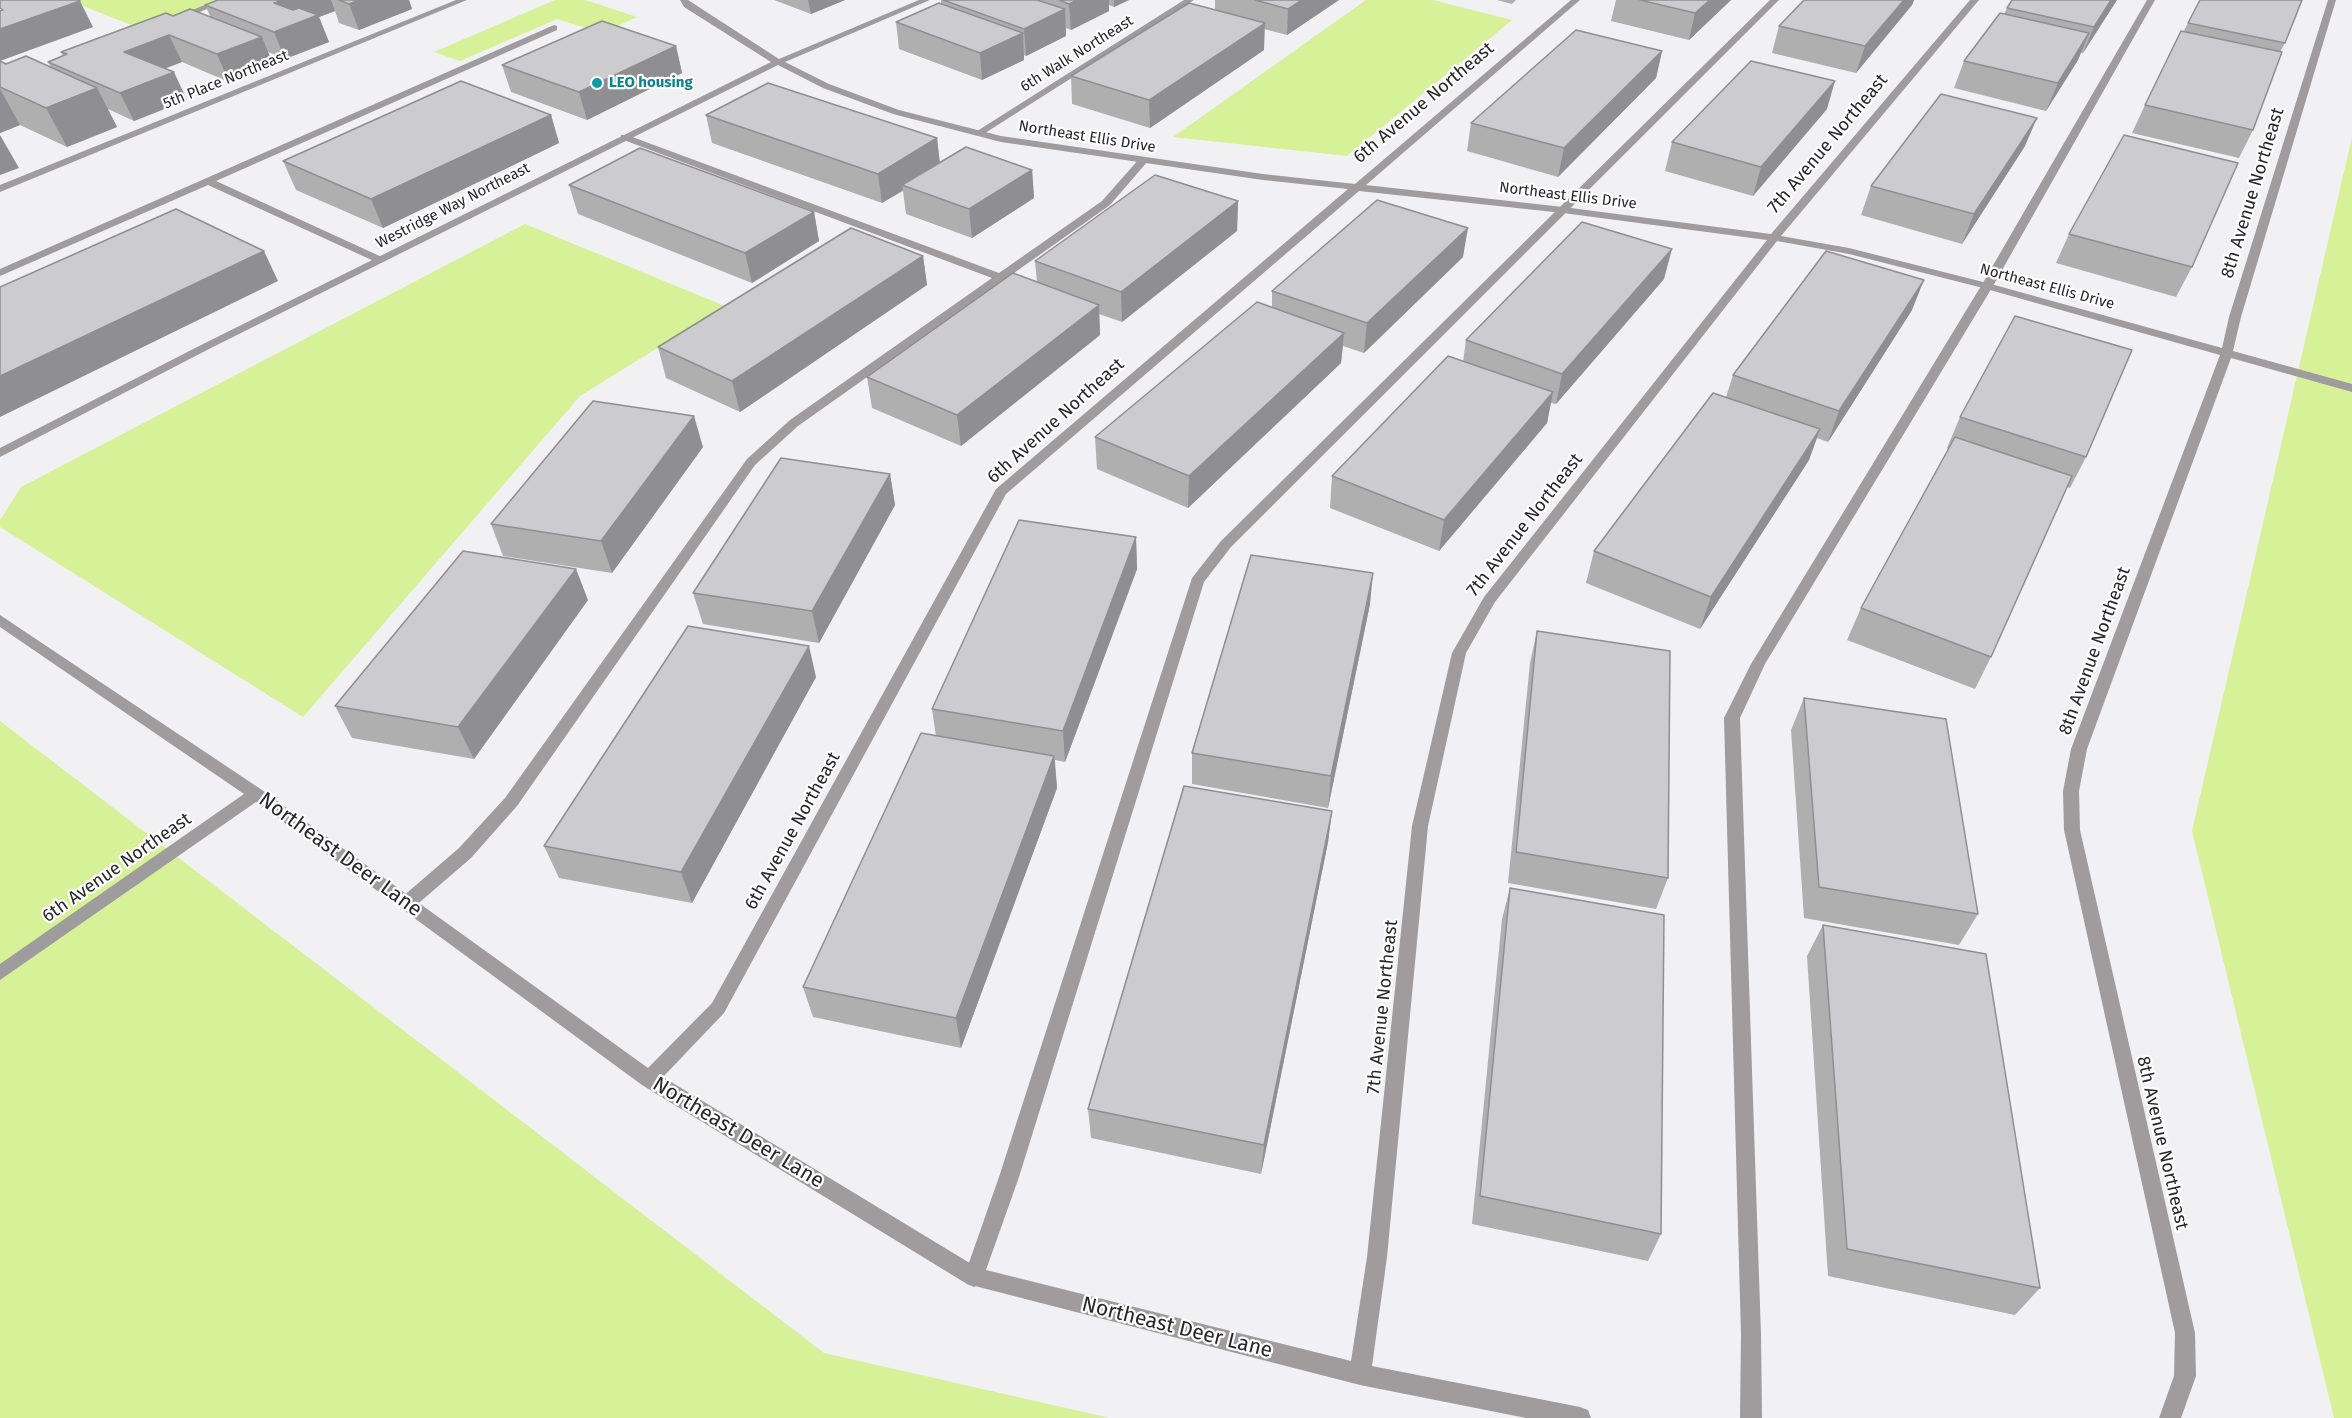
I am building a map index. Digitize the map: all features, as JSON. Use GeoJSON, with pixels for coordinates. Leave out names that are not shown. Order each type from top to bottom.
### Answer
{"type":"FeatureCollection","features":[{"type":"Feature","properties":{"kind":"street"},"geometry":{"type":"LineString","coordinates":[[164,23],[225,0]]}},
{"type":"Feature","properties":{"kind":"street","name":"5th Place Northeast"},"geometry":{"type":"LineString","coordinates":[[0,189],[464,0]]}},
{"type":"Feature","properties":{"kind":"street","name":"Northeast Ellis Drive"},"geometry":{"type":"LineString","coordinates":[[684,0],[687,5],[778,62],[826,86],[896,112],[1001,139],[1143,161],[1354,189],[1563,210],[1775,237],[1849,251],[1987,286],[2352,388]]}},
{"type":"Feature","properties":{"kind":"street","name":"Westridge Way Northeast"},"geometry":{"type":"LineString","coordinates":[[0,453],[624,137],[778,62],[926,0]]}},
{"type":"Feature","properties":{"kind":"street","name":"6th Walk Northeast"},"geometry":{"type":"LineString","coordinates":[[979,133],[1190,0]]}},
{"type":"Feature","properties":{"kind":"street","name":"6th Avenue Northeast"},"geometry":{"type":"LineString","coordinates":[[649,1079],[718,1008],[1001,492],[1576,0]]}},
{"type":"Feature","properties":{"kind":"street"},"geometry":{"type":"LineString","coordinates":[[974,1278],[1010,1177],[1197,581],[1226,544],[1775,0]]}},
{"type":"Feature","properties":{"kind":"street","name":"7th Avenue Northeast"},"geometry":{"type":"LineString","coordinates":[[1360,1374],[1377,1257],[1420,826],[1459,653],[1489,600],[1775,237],[1975,0]]}},
{"type":"Feature","properties":{"kind":"street"},"geometry":{"type":"LineString","coordinates":[[1751,1418],[1751,1335],[1732,718],[1758,664],[1987,286],[2151,0]]}},
{"type":"Feature","properties":{"kind":"street","name":"8th Avenue Northeast"},"geometry":{"type":"LineString","coordinates":[[2170,1418],[2185,1376],[2185,1333],[2072,830],[2071,791],[2079,749],[2227,352],[2235,317],[2332,0]]}},
{"type":"Feature","properties":{"kind":"street"},"geometry":{"type":"LineString","coordinates":[[0,273],[554,28]]}},
{"type":"Feature","properties":{"kind":"street"},"geometry":{"type":"LineString","coordinates":[[624,137],[1000,277]]}},
{"type":"Feature","properties":{"kind":"street"},"geometry":{"type":"LineString","coordinates":[[407,903],[465,853],[511,802],[751,462],[795,423],[1106,203],[1143,161]]}},
{"type":"Feature","properties":{"kind":"street"},"geometry":{"type":"LineString","coordinates":[[208,181],[380,260]]}},
{"type":"Feature","properties":{"kind":"street","name":"Northeast Deer Lane"},"geometry":{"type":"LineString","coordinates":[[0,620],[256,794],[649,1079],[974,1278],[1360,1374],[1580,1418]]}},
{"type":"Feature","properties":{"kind":"street","name":"6th Avenue Northeast"},"geometry":{"type":"LineString","coordinates":[[0,973],[256,794]]}},
{"type":"Feature","properties":{"kind":"green space"},"geometry":{"type":"Polygon","coordinates":[[[68,0],[225,0],[144,30],[68,0]]]}},
{"type":"Feature","properties":{"kind":"green space"},"geometry":{"type":"Polygon","coordinates":[[[555,0],[585,0],[637,17],[602,33],[557,19],[460,61],[434,52],[555,0]]]}},
{"type":"Feature","properties":{"kind":"green space"},"geometry":{"type":"Polygon","coordinates":[[[1366,0],[1433,0],[1512,20],[1347,156],[1173,137],[1366,0]]]}},
{"type":"Feature","properties":{"kind":"green space"},"geometry":{"type":"Polygon","coordinates":[[[2352,137],[2352,1418],[2334,1418],[2192,831],[2352,137]]]}},
{"type":"Feature","properties":{"kind":"green space"},"geometry":{"type":"Polygon","coordinates":[[[525,224],[725,306],[580,396],[303,717],[0,527],[0,520],[21,487],[525,224]]]}},
{"type":"Feature","properties":{"kind":"green space"},"geometry":{"type":"Polygon","coordinates":[[[0,721],[824,1353],[1110,1418],[0,1418],[0,721]]]}},
{"type":"Feature","properties":{"kind":"building"},"geometry":{"type":"Polygon","coordinates":[[[0,0],[80,1],[0,29],[0,11],[3,10],[0,8],[0,0]]]}},
{"type":"Feature","properties":{"kind":"building"},"geometry":{"type":"Polygon","coordinates":[[[218,0],[283,0],[274,3],[318,15],[274,32],[205,5],[218,0]]]}},
{"type":"Feature","properties":{"kind":"building"},"geometry":{"type":"Polygon","coordinates":[[[339,0],[359,0],[349,4],[339,0]]]}},
{"type":"Feature","properties":{"kind":"building"},"geometry":{"type":"Polygon","coordinates":[[[943,0],[1037,0],[1065,9],[1024,29],[943,0]]]}},
{"type":"Feature","properties":{"kind":"building"},"geometry":{"type":"Polygon","coordinates":[[[1059,0],[1077,0],[1069,4],[1059,0]]]}},
{"type":"Feature","properties":{"kind":"building"},"geometry":{"type":"Polygon","coordinates":[[[1255,0],[1302,0],[1288,9],[1255,0]]]}},
{"type":"Feature","properties":{"kind":"building"},"geometry":{"type":"Polygon","coordinates":[[[1640,0],[1710,0],[1695,13],[1640,0]]]}},
{"type":"Feature","properties":{"kind":"building"},"geometry":{"type":"Polygon","coordinates":[[[1804,0],[1904,0],[1865,46],[1779,26],[1804,0]]]}},
{"type":"Feature","properties":{"kind":"building"},"geometry":{"type":"Polygon","coordinates":[[[2012,0],[2111,0],[2094,27],[2007,8],[2012,0]]]}},
{"type":"Feature","properties":{"kind":"building"},"geometry":{"type":"Polygon","coordinates":[[[2200,0],[2302,0],[2285,43],[2188,23],[2200,0]]]}},
{"type":"Feature","properties":{"kind":"building"},"geometry":{"type":"Polygon","coordinates":[[[939,3],[1023,33],[980,53],[896,22],[939,3]]]}},
{"type":"Feature","properties":{"kind":"building"},"geometry":{"type":"Polygon","coordinates":[[[1189,3],[1265,23],[1149,100],[1071,76],[1189,3]]]}},
{"type":"Feature","properties":{"kind":"building"},"geometry":{"type":"Polygon","coordinates":[[[190,9],[262,37],[217,54],[169,35],[124,52],[174,72],[120,93],[48,62],[67,54],[61,52],[166,13],[173,16],[190,9]]]}},
{"type":"Feature","properties":{"kind":"building"},"geometry":{"type":"Polygon","coordinates":[[[2000,13],[2089,33],[2058,83],[1964,61],[2000,13]]]}},
{"type":"Feature","properties":{"kind":"building"},"geometry":{"type":"Polygon","coordinates":[[[602,21],[676,46],[579,92],[502,65],[602,21]]]}},
{"type":"Feature","properties":{"kind":"building"},"geometry":{"type":"Polygon","coordinates":[[[1576,30],[1662,51],[1564,148],[1471,123],[1576,30]]]}},
{"type":"Feature","properties":{"kind":"building"},"geometry":{"type":"Polygon","coordinates":[[[2181,31],[2282,52],[2253,130],[2145,105],[2181,31]]]}},
{"type":"Feature","properties":{"kind":"building"},"geometry":{"type":"Polygon","coordinates":[[[26,56],[97,88],[46,108],[0,87],[0,61],[6,64],[26,56]]]}},
{"type":"Feature","properties":{"kind":"building"},"geometry":{"type":"Polygon","coordinates":[[[1751,61],[1835,81],[1761,167],[1672,142],[1751,61]]]}},
{"type":"Feature","properties":{"kind":"building"},"geometry":{"type":"Polygon","coordinates":[[[461,81],[551,115],[371,199],[283,161],[461,81]]]}},
{"type":"Feature","properties":{"kind":"building"},"geometry":{"type":"Polygon","coordinates":[[[768,83],[937,138],[878,174],[706,115],[768,83]]]}},
{"type":"Feature","properties":{"kind":"building"},"geometry":{"type":"Polygon","coordinates":[[[1941,94],[2037,118],[1974,214],[1871,186],[1941,94]]]}},
{"type":"Feature","properties":{"kind":"building"},"geometry":{"type":"Polygon","coordinates":[[[2124,135],[2238,163],[2192,267],[2069,234],[2124,135]]]}},
{"type":"Feature","properties":{"kind":"building"},"geometry":{"type":"Polygon","coordinates":[[[966,147],[1032,170],[969,209],[902,185],[966,147]]]}},
{"type":"Feature","properties":{"kind":"building"},"geometry":{"type":"Polygon","coordinates":[[[640,148],[814,212],[745,253],[569,185],[640,148]]]}},
{"type":"Feature","properties":{"kind":"building"},"geometry":{"type":"Polygon","coordinates":[[[1155,175],[1238,201],[1121,292],[1035,261],[1155,175]]]}},
{"type":"Feature","properties":{"kind":"building"},"geometry":{"type":"Polygon","coordinates":[[[1377,200],[1468,228],[1367,323],[1272,291],[1377,200]]]}},
{"type":"Feature","properties":{"kind":"building"},"geometry":{"type":"Polygon","coordinates":[[[176,209],[264,251],[0,376],[0,287],[176,209]]]}},
{"type":"Feature","properties":{"kind":"building"},"geometry":{"type":"Polygon","coordinates":[[[1582,222],[1672,249],[1562,374],[1466,340],[1582,222]]]}},
{"type":"Feature","properties":{"kind":"building"},"geometry":{"type":"Polygon","coordinates":[[[851,228],[923,256],[732,381],[658,347],[851,228]]]}},
{"type":"Feature","properties":{"kind":"building"},"geometry":{"type":"Polygon","coordinates":[[[1826,251],[1924,280],[1839,411],[1733,375],[1826,251]]]}},
{"type":"Feature","properties":{"kind":"building"},"geometry":{"type":"Polygon","coordinates":[[[1013,273],[1099,305],[957,415],[867,377],[1013,273]]]}},
{"type":"Feature","properties":{"kind":"building"},"geometry":{"type":"Polygon","coordinates":[[[1257,302],[1344,333],[1189,476],[1095,437],[1257,302]]]}},
{"type":"Feature","properties":{"kind":"building"},"geometry":{"type":"Polygon","coordinates":[[[2015,316],[2132,350],[2086,457],[1960,417],[2015,316]]]}},
{"type":"Feature","properties":{"kind":"building"},"geometry":{"type":"Polygon","coordinates":[[[1448,356],[1553,392],[1444,520],[1332,476],[1448,356]]]}},
{"type":"Feature","properties":{"kind":"building"},"geometry":{"type":"Polygon","coordinates":[[[1713,393],[1820,429],[1711,597],[1594,551],[1713,393]]]}},
{"type":"Feature","properties":{"kind":"building"},"geometry":{"type":"Polygon","coordinates":[[[593,401],[694,416],[601,541],[491,524],[593,401]]]}},
{"type":"Feature","properties":{"kind":"building"},"geometry":{"type":"Polygon","coordinates":[[[1955,437],[2072,476],[1991,657],[1861,608],[1955,437]]]}},
{"type":"Feature","properties":{"kind":"building"},"geometry":{"type":"Polygon","coordinates":[[[781,458],[890,474],[812,611],[693,593],[781,458]]]}},
{"type":"Feature","properties":{"kind":"building"},"geometry":{"type":"Polygon","coordinates":[[[1019,520],[1136,537],[1063,731],[932,709],[1019,520]]]}},
{"type":"Feature","properties":{"kind":"building"},"geometry":{"type":"Polygon","coordinates":[[[463,551],[576,569],[458,727],[335,706],[463,551]]]}},
{"type":"Feature","properties":{"kind":"building"},"geometry":{"type":"Polygon","coordinates":[[[1251,555],[1373,573],[1331,776],[1192,753],[1251,555]]]}},
{"type":"Feature","properties":{"kind":"building"},"geometry":{"type":"Polygon","coordinates":[[[688,626],[809,646],[681,872],[544,846],[688,626]]]}},
{"type":"Feature","properties":{"kind":"building"},"geometry":{"type":"Polygon","coordinates":[[[1537,631],[1670,651],[1668,878],[1516,852],[1537,631]]]}},
{"type":"Feature","properties":{"kind":"building"},"geometry":{"type":"Polygon","coordinates":[[[1804,698],[1946,719],[1978,914],[1819,887],[1804,698]]]}},
{"type":"Feature","properties":{"kind":"building"},"geometry":{"type":"Polygon","coordinates":[[[921,733],[1054,756],[956,1018],[803,987],[921,733]]]}},
{"type":"Feature","properties":{"kind":"building"},"geometry":{"type":"Polygon","coordinates":[[[1184,786],[1332,811],[1264,1145],[1088,1109],[1184,786]]]}},
{"type":"Feature","properties":{"kind":"building"},"geometry":{"type":"Polygon","coordinates":[[[1510,888],[1664,915],[1661,1234],[1480,1196],[1510,888]]]}},
{"type":"Feature","properties":{"kind":"building"},"geometry":{"type":"Polygon","coordinates":[[[1823,925],[1986,954],[2040,1288],[1847,1249],[1823,925]]]}},
{"type":"Feature","properties":{"kind":"place","name":"LEO housing"},"geometry":{"type":"Point","coordinates":[597,83]}}]}
